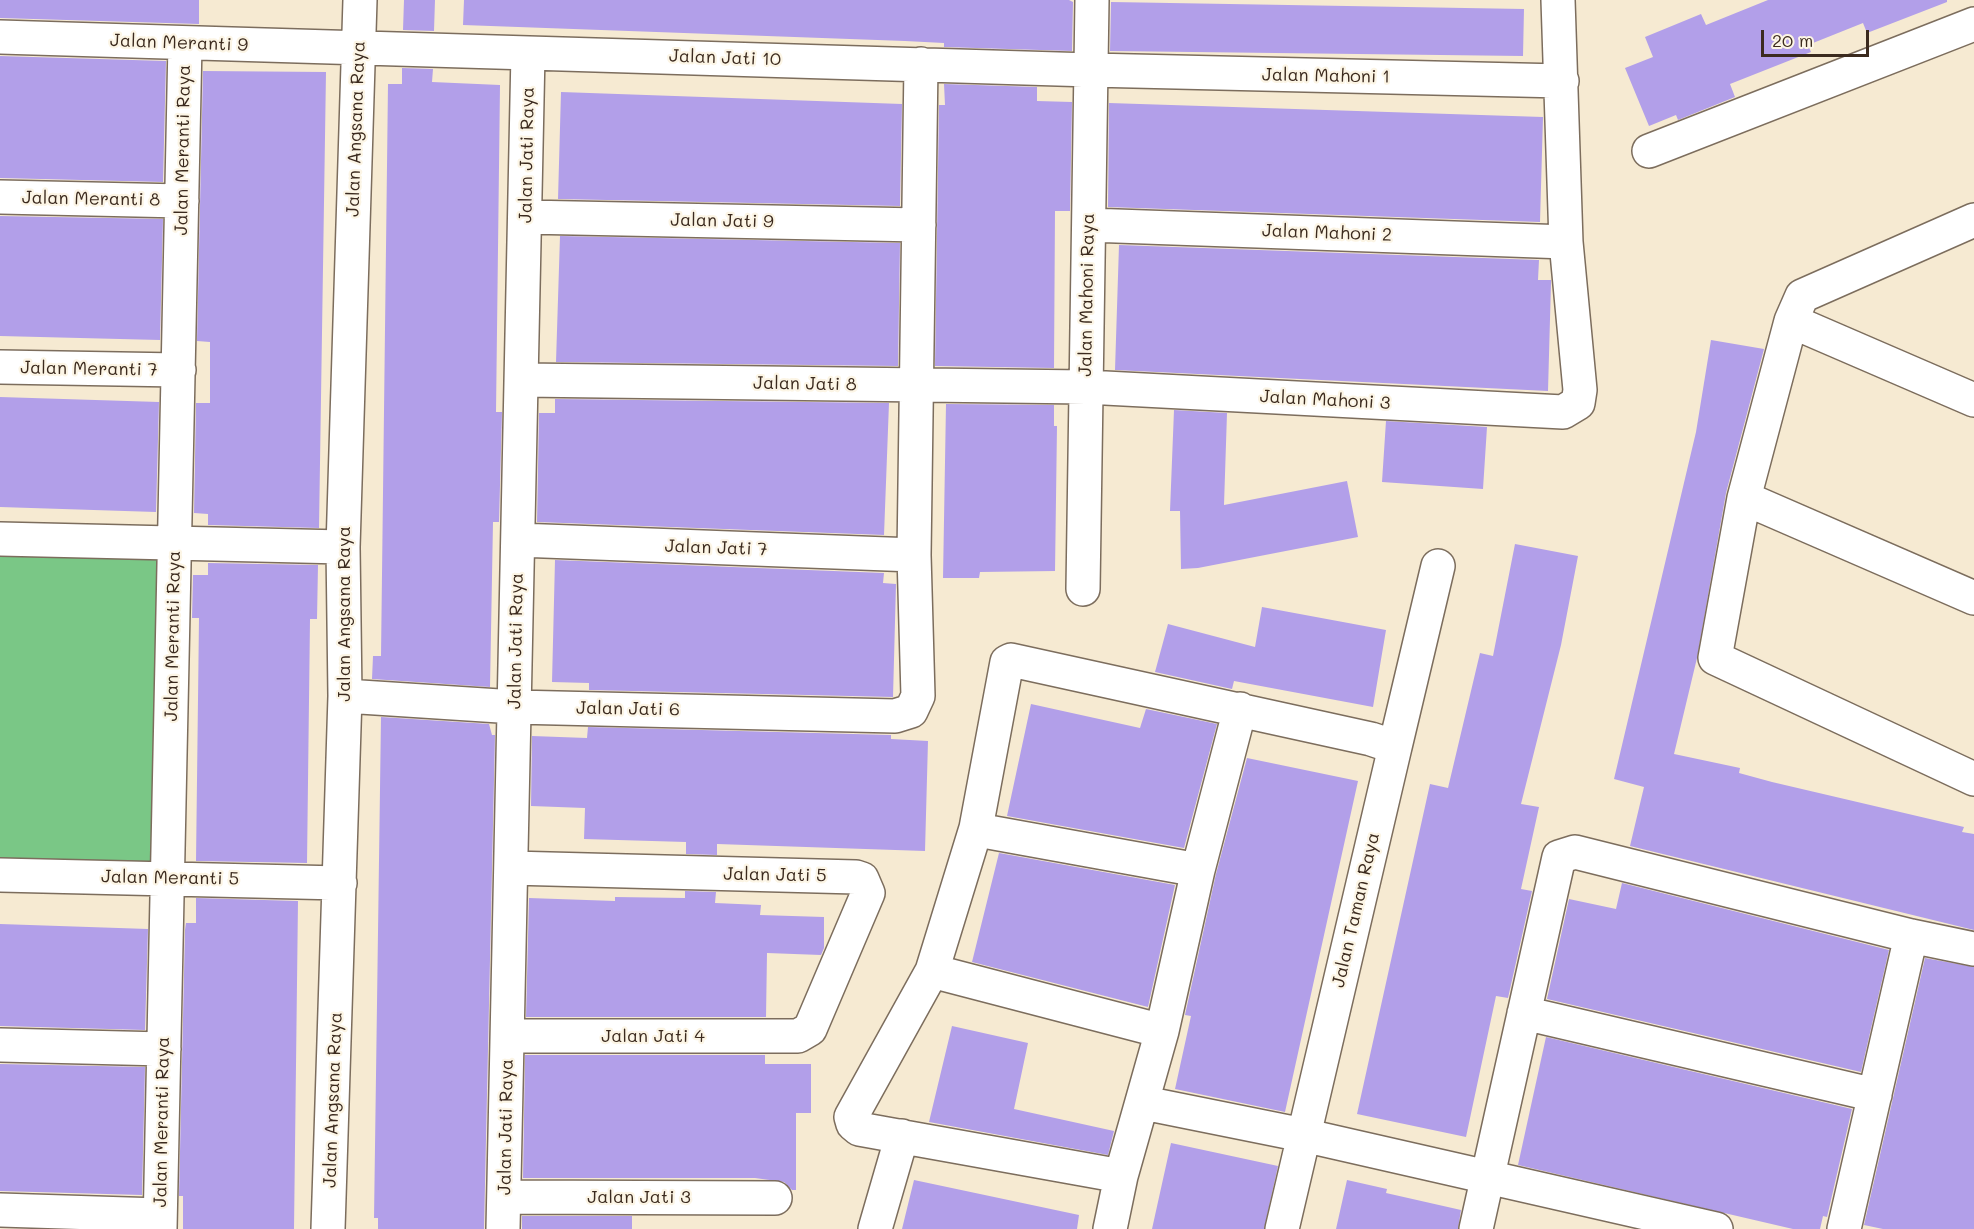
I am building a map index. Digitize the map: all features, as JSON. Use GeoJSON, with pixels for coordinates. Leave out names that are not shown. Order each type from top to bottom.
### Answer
{"type":"FeatureCollection","features":[{"type":"Feature","properties":{"kind":"street","name":"Jalan Angsana Raya"},"geometry":{"type":"LineString","coordinates":[[328,1229],[345,696],[343,547],[360,0]]}},
{"type":"Feature","properties":{"kind":"street","name":"Jalan Mahoni Raya"},"geometry":{"type":"LineString","coordinates":[[1083,590],[1092,0]]}},
{"type":"Feature","properties":{"kind":"street"},"geometry":{"type":"LineString","coordinates":[[1558,0],[1566,242]]}},
{"type":"Feature","properties":{"kind":"street"},"geometry":{"type":"LineString","coordinates":[[1649,151],[1974,24]]}},
{"type":"Feature","properties":{"kind":"street","name":"Jalan Meranti 9"},"geometry":{"type":"LineString","coordinates":[[0,37],[358,48]]}},
{"type":"Feature","properties":{"kind":"street","name":"Jalan Meranti Raya"},"geometry":{"type":"LineString","coordinates":[[160,1222],[185,43]]}},
{"type":"Feature","properties":{"kind":"street","name":"Jalan Jati 10"},"geometry":{"type":"LineString","coordinates":[[358,48],[1091,70]]}},
{"type":"Feature","properties":{"kind":"street","name":"Jalan Jati Raya"},"geometry":{"type":"LineString","coordinates":[[503,1229],[523,380],[528,53]]}},
{"type":"Feature","properties":{"kind":"street"},"geometry":{"type":"LineString","coordinates":[[914,555],[921,64]]}},
{"type":"Feature","properties":{"kind":"street","name":"Jalan Mahoni 1"},"geometry":{"type":"LineString","coordinates":[[1091,70],[1562,81]]}},
{"type":"Feature","properties":{"kind":"street","name":"Jalan Meranti 8"},"geometry":{"type":"LineString","coordinates":[[0,197],[182,201]]}},
{"type":"Feature","properties":{"kind":"street","name":"Jalan Jati 9"},"geometry":{"type":"LineString","coordinates":[[525,217],[919,225]]}},
{"type":"Feature","properties":{"kind":"street"},"geometry":{"type":"LineString","coordinates":[[1974,220],[1802,296],[1791,321],[1743,498],[1715,658],[1974,778]]}},
{"type":"Feature","properties":{"kind":"street","name":"Jalan Mahoni 2"},"geometry":{"type":"LineString","coordinates":[[1089,225],[1566,242]]}},
{"type":"Feature","properties":{"kind":"street","name":"Jalan Mahoni 3"},"geometry":{"type":"LineString","coordinates":[[1086,387],[1563,412],[1578,403],[1580,390],[1566,242]]}},
{"type":"Feature","properties":{"kind":"street"},"geometry":{"type":"LineString","coordinates":[[1791,321],[1968,393]]}},
{"type":"Feature","properties":{"kind":"street","name":"Jalan Meranti 7"},"geometry":{"type":"LineString","coordinates":[[0,367],[178,370]]}},
{"type":"Feature","properties":{"kind":"street","name":"Jalan Jati 8"},"geometry":{"type":"LineString","coordinates":[[523,380],[1086,387]]}},
{"type":"Feature","properties":{"kind":"street"},"geometry":{"type":"LineString","coordinates":[[1743,498],[1974,598]]}},
{"type":"Feature","properties":{"kind":"street"},"geometry":{"type":"LineString","coordinates":[[0,539],[174,545],[343,547]]}},
{"type":"Feature","properties":{"kind":"street","name":"Jalan Jati 7"},"geometry":{"type":"LineString","coordinates":[[518,540],[914,555]]}},
{"type":"Feature","properties":{"kind":"street","name":"Jalan Jati 6"},"geometry":{"type":"LineString","coordinates":[[345,696],[515,707],[895,716],[911,711],[918,696],[914,555]]}},
{"type":"Feature","properties":{"kind":"street","name":"Jalan Taman Raya"},"geometry":{"type":"LineString","coordinates":[[1282,1229],[1438,566]]}},
{"type":"Feature","properties":{"kind":"street"},"geometry":{"type":"LineString","coordinates":[[1121,1176],[859,1129],[853,1124],[851,1117],[932,971],[976,828],[1007,662],[1011,660],[1240,709],[1371,739],[1395,747]]}},
{"type":"Feature","properties":{"kind":"street"},"geometry":{"type":"LineString","coordinates":[[1110,1229],[1121,1176],[1162,1031],[1198,870],[1240,709]]}},
{"type":"Feature","properties":{"kind":"street"},"geometry":{"type":"LineString","coordinates":[[976,828],[1198,870]]}},
{"type":"Feature","properties":{"kind":"street"},"geometry":{"type":"LineString","coordinates":[[1476,1229],[1559,856],[1575,852],[1911,936],[1974,949]]}},
{"type":"Feature","properties":{"kind":"street","name":"Jalan Jati 5"},"geometry":{"type":"LineString","coordinates":[[511,868],[856,877],[862,879],[868,893],[867,898],[810,1029],[798,1036]]}},
{"type":"Feature","properties":{"kind":"street","name":"Jalan Meranti 5"},"geometry":{"type":"LineString","coordinates":[[0,875],[340,883]]}},
{"type":"Feature","properties":{"kind":"street"},"geometry":{"type":"LineString","coordinates":[[1844,1229],[1911,936]]}},
{"type":"Feature","properties":{"kind":"street"},"geometry":{"type":"LineString","coordinates":[[932,971],[1162,1031]]}},
{"type":"Feature","properties":{"kind":"street"},"geometry":{"type":"LineString","coordinates":[[1524,1012],[1875,1095]]}},
{"type":"Feature","properties":{"kind":"street","name":"Jalan Jati 4"},"geometry":{"type":"LineString","coordinates":[[508,1036],[798,1036]]}},
{"type":"Feature","properties":{"kind":"street"},"geometry":{"type":"LineString","coordinates":[[0,1045],[164,1049]]}},
{"type":"Feature","properties":{"kind":"street"},"geometry":{"type":"LineString","coordinates":[[1143,1103],[1303,1135],[1716,1229]]}},
{"type":"Feature","properties":{"kind":"street"},"geometry":{"type":"LineString","coordinates":[[875,1229],[902,1136]]}},
{"type":"Feature","properties":{"kind":"street","name":"Jalan Jati 3"},"geometry":{"type":"LineString","coordinates":[[504,1197],[775,1198]]}},
{"type":"Feature","properties":{"kind":"street"},"geometry":{"type":"LineString","coordinates":[[0,1210],[160,1222]]}},
{"type":"Feature","properties":{"kind":"green space"},"geometry":{"type":"Polygon","coordinates":[[[0,539],[174,545],[168,878],[0,875],[0,539]]]}},
{"type":"Feature","properties":{"kind":"building"},"geometry":{"type":"Polygon","coordinates":[[[0,0],[199,0],[199,24],[0,18],[0,0]]]}},
{"type":"Feature","properties":{"kind":"building"},"geometry":{"type":"Polygon","coordinates":[[[404,0],[435,0],[434,31],[403,30],[404,0]]]}},
{"type":"Feature","properties":{"kind":"building"},"geometry":{"type":"Polygon","coordinates":[[[464,0],[1069,0],[1073,2],[1072,51],[944,47],[944,43],[905,41],[463,25],[464,0]]]}},
{"type":"Feature","properties":{"kind":"building"},"geometry":{"type":"Polygon","coordinates":[[[1768,0],[1947,0],[1947,2],[1867,33],[1863,23],[1808,45],[1811,52],[1730,84],[1735,97],[1678,120],[1676,115],[1649,126],[1625,68],[1653,57],[1645,37],[1701,14],[1706,25],[1768,0]]]}},
{"type":"Feature","properties":{"kind":"building"},"geometry":{"type":"Polygon","coordinates":[[[1111,2],[1524,9],[1523,56],[1110,51],[1111,2]]]}},
{"type":"Feature","properties":{"kind":"building"},"geometry":{"type":"Polygon","coordinates":[[[0,56],[166,61],[163,182],[0,178],[0,56]]]}},
{"type":"Feature","properties":{"kind":"building"},"geometry":{"type":"Polygon","coordinates":[[[402,68],[433,69],[432,82],[500,85],[496,412],[502,412],[499,522],[493,522],[490,687],[372,679],[373,656],[381,656],[388,84],[402,84],[402,68]]]}},
{"type":"Feature","properties":{"kind":"building"},"geometry":{"type":"Polygon","coordinates":[[[203,71],[326,72],[319,528],[208,525],[208,514],[194,513],[196,403],[210,403],[210,342],[197,341],[203,71]]]}},
{"type":"Feature","properties":{"kind":"building"},"geometry":{"type":"Polygon","coordinates":[[[944,84],[1037,87],[1037,101],[1072,102],[1070,211],[1055,211],[1054,368],[935,366],[939,105],[945,105],[944,84]]]}},
{"type":"Feature","properties":{"kind":"building"},"geometry":{"type":"Polygon","coordinates":[[[561,92],[902,104],[900,206],[558,199],[561,92]]]}},
{"type":"Feature","properties":{"kind":"building"},"geometry":{"type":"Polygon","coordinates":[[[1109,103],[1543,117],[1540,222],[1108,207],[1109,103]]]}},
{"type":"Feature","properties":{"kind":"building"},"geometry":{"type":"Polygon","coordinates":[[[0,216],[163,219],[160,340],[0,336],[0,216]]]}},
{"type":"Feature","properties":{"kind":"building"},"geometry":{"type":"Polygon","coordinates":[[[560,236],[900,243],[898,366],[556,362],[560,236]]]}},
{"type":"Feature","properties":{"kind":"building"},"geometry":{"type":"Polygon","coordinates":[[[1119,245],[1539,260],[1538,280],[1551,280],[1548,391],[1115,370],[1119,245]]]}},
{"type":"Feature","properties":{"kind":"building"},"geometry":{"type":"Polygon","coordinates":[[[1711,340],[1764,349],[1726,493],[1697,658],[1674,754],[1740,768],[1739,773],[1772,782],[1964,827],[1962,832],[1974,834],[1974,930],[1630,846],[1644,787],[1614,779],[1696,432],[1711,340]]]}},
{"type":"Feature","properties":{"kind":"building"},"geometry":{"type":"Polygon","coordinates":[[[0,397],[159,402],[156,512],[0,507],[0,397]]]}},
{"type":"Feature","properties":{"kind":"building"},"geometry":{"type":"Polygon","coordinates":[[[555,399],[889,403],[884,535],[537,522],[539,413],[555,413],[555,399]]]}},
{"type":"Feature","properties":{"kind":"building"},"geometry":{"type":"Polygon","coordinates":[[[946,404],[1054,405],[1054,426],[1057,426],[1055,571],[980,572],[979,578],[943,578],[946,404]]]}},
{"type":"Feature","properties":{"kind":"building"},"geometry":{"type":"Polygon","coordinates":[[[1174,410],[1227,413],[1224,505],[1347,481],[1358,537],[1198,568],[1181,569],[1180,511],[1170,511],[1174,410]]]}},
{"type":"Feature","properties":{"kind":"building"},"geometry":{"type":"Polygon","coordinates":[[[1386,421],[1487,427],[1483,489],[1382,482],[1386,421]]]}},
{"type":"Feature","properties":{"kind":"building"},"geometry":{"type":"Polygon","coordinates":[[[1515,544],[1578,556],[1561,645],[1521,804],[1539,807],[1521,889],[1532,891],[1508,998],[1496,996],[1466,1137],[1357,1114],[1430,784],[1448,788],[1480,653],[1493,656],[1515,544]]]}},
{"type":"Feature","properties":{"kind":"building"},"geometry":{"type":"Polygon","coordinates":[[[555,560],[884,573],[883,583],[896,584],[893,697],[589,690],[589,683],[552,682],[555,560]]]}},
{"type":"Feature","properties":{"kind":"building"},"geometry":{"type":"Polygon","coordinates":[[[208,563],[318,565],[317,619],[310,619],[307,863],[196,861],[199,618],[192,618],[193,575],[208,575],[208,563]]]}},
{"type":"Feature","properties":{"kind":"building"},"geometry":{"type":"Polygon","coordinates":[[[1262,607],[1386,630],[1373,707],[1234,681],[1232,689],[1155,672],[1168,624],[1255,647],[1262,607]]]}},
{"type":"Feature","properties":{"kind":"building"},"geometry":{"type":"Polygon","coordinates":[[[1031,704],[1140,728],[1146,709],[1217,724],[1184,848],[1007,816],[1031,704]]]}},
{"type":"Feature","properties":{"kind":"building"},"geometry":{"type":"Polygon","coordinates":[[[381,717],[489,724],[492,735],[495,735],[484,1229],[378,1229],[378,1218],[374,1218],[381,717]]]}},
{"type":"Feature","properties":{"kind":"building"},"geometry":{"type":"Polygon","coordinates":[[[588,727],[891,735],[891,739],[928,741],[925,851],[717,844],[717,855],[686,854],[686,842],[584,839],[585,808],[531,806],[532,736],[587,738],[588,727]]]}},
{"type":"Feature","properties":{"kind":"building"},"geometry":{"type":"Polygon","coordinates":[[[1247,758],[1358,781],[1285,1112],[1175,1089],[1191,1016],[1185,1015],[1216,874],[1247,758]]]}},
{"type":"Feature","properties":{"kind":"building"},"geometry":{"type":"Polygon","coordinates":[[[999,853],[1175,885],[1148,1007],[972,962],[999,853]]]}},
{"type":"Feature","properties":{"kind":"building"},"geometry":{"type":"Polygon","coordinates":[[[1622,883],[1889,950],[1861,1072],[1547,999],[1569,899],[1616,909],[1622,883]]]}},
{"type":"Feature","properties":{"kind":"building"},"geometry":{"type":"Polygon","coordinates":[[[685,891],[716,892],[715,903],[761,905],[760,915],[824,917],[824,948],[821,955],[767,953],[766,1017],[526,1017],[529,898],[615,901],[615,897],[685,898],[685,891]]]}},
{"type":"Feature","properties":{"kind":"building"},"geometry":{"type":"Polygon","coordinates":[[[196,898],[298,901],[294,1229],[183,1229],[183,1196],[179,1196],[185,930],[186,923],[196,923],[196,898]]]}},
{"type":"Feature","properties":{"kind":"building"},"geometry":{"type":"Polygon","coordinates":[[[0,924],[148,929],[145,1030],[0,1026],[0,924]]]}},
{"type":"Feature","properties":{"kind":"building"},"geometry":{"type":"Polygon","coordinates":[[[1925,958],[1974,967],[1974,1229],[1883,1229],[1864,1225],[1925,958]]]}},
{"type":"Feature","properties":{"kind":"building"},"geometry":{"type":"Polygon","coordinates":[[[952,1026],[1028,1043],[1014,1109],[1114,1131],[1108,1155],[929,1122],[952,1026]]]}},
{"type":"Feature","properties":{"kind":"building"},"geometry":{"type":"Polygon","coordinates":[[[1546,1037],[1852,1109],[1827,1217],[1823,1216],[1820,1229],[1793,1229],[1518,1165],[1546,1037]]]}},
{"type":"Feature","properties":{"kind":"building"},"geometry":{"type":"Polygon","coordinates":[[[525,1055],[765,1055],[765,1064],[811,1064],[811,1113],[796,1113],[796,1190],[792,1190],[784,1182],[755,1178],[523,1178],[525,1055]]]}},
{"type":"Feature","properties":{"kind":"building"},"geometry":{"type":"Polygon","coordinates":[[[0,1064],[145,1067],[142,1195],[0,1191],[0,1064]]]}},
{"type":"Feature","properties":{"kind":"building"},"geometry":{"type":"Polygon","coordinates":[[[1171,1143],[1278,1166],[1264,1229],[1152,1229],[1171,1143]]]}},
{"type":"Feature","properties":{"kind":"building"},"geometry":{"type":"Polygon","coordinates":[[[914,1180],[1079,1215],[1077,1229],[902,1229],[914,1180]]]}},
{"type":"Feature","properties":{"kind":"building"},"geometry":{"type":"Polygon","coordinates":[[[1347,1180],[1387,1189],[1386,1193],[1461,1210],[1458,1229],[1336,1229],[1347,1180]]]}},
{"type":"Feature","properties":{"kind":"building"},"geometry":{"type":"Polygon","coordinates":[[[522,1216],[632,1216],[632,1229],[522,1229],[522,1216]]]}}]}
